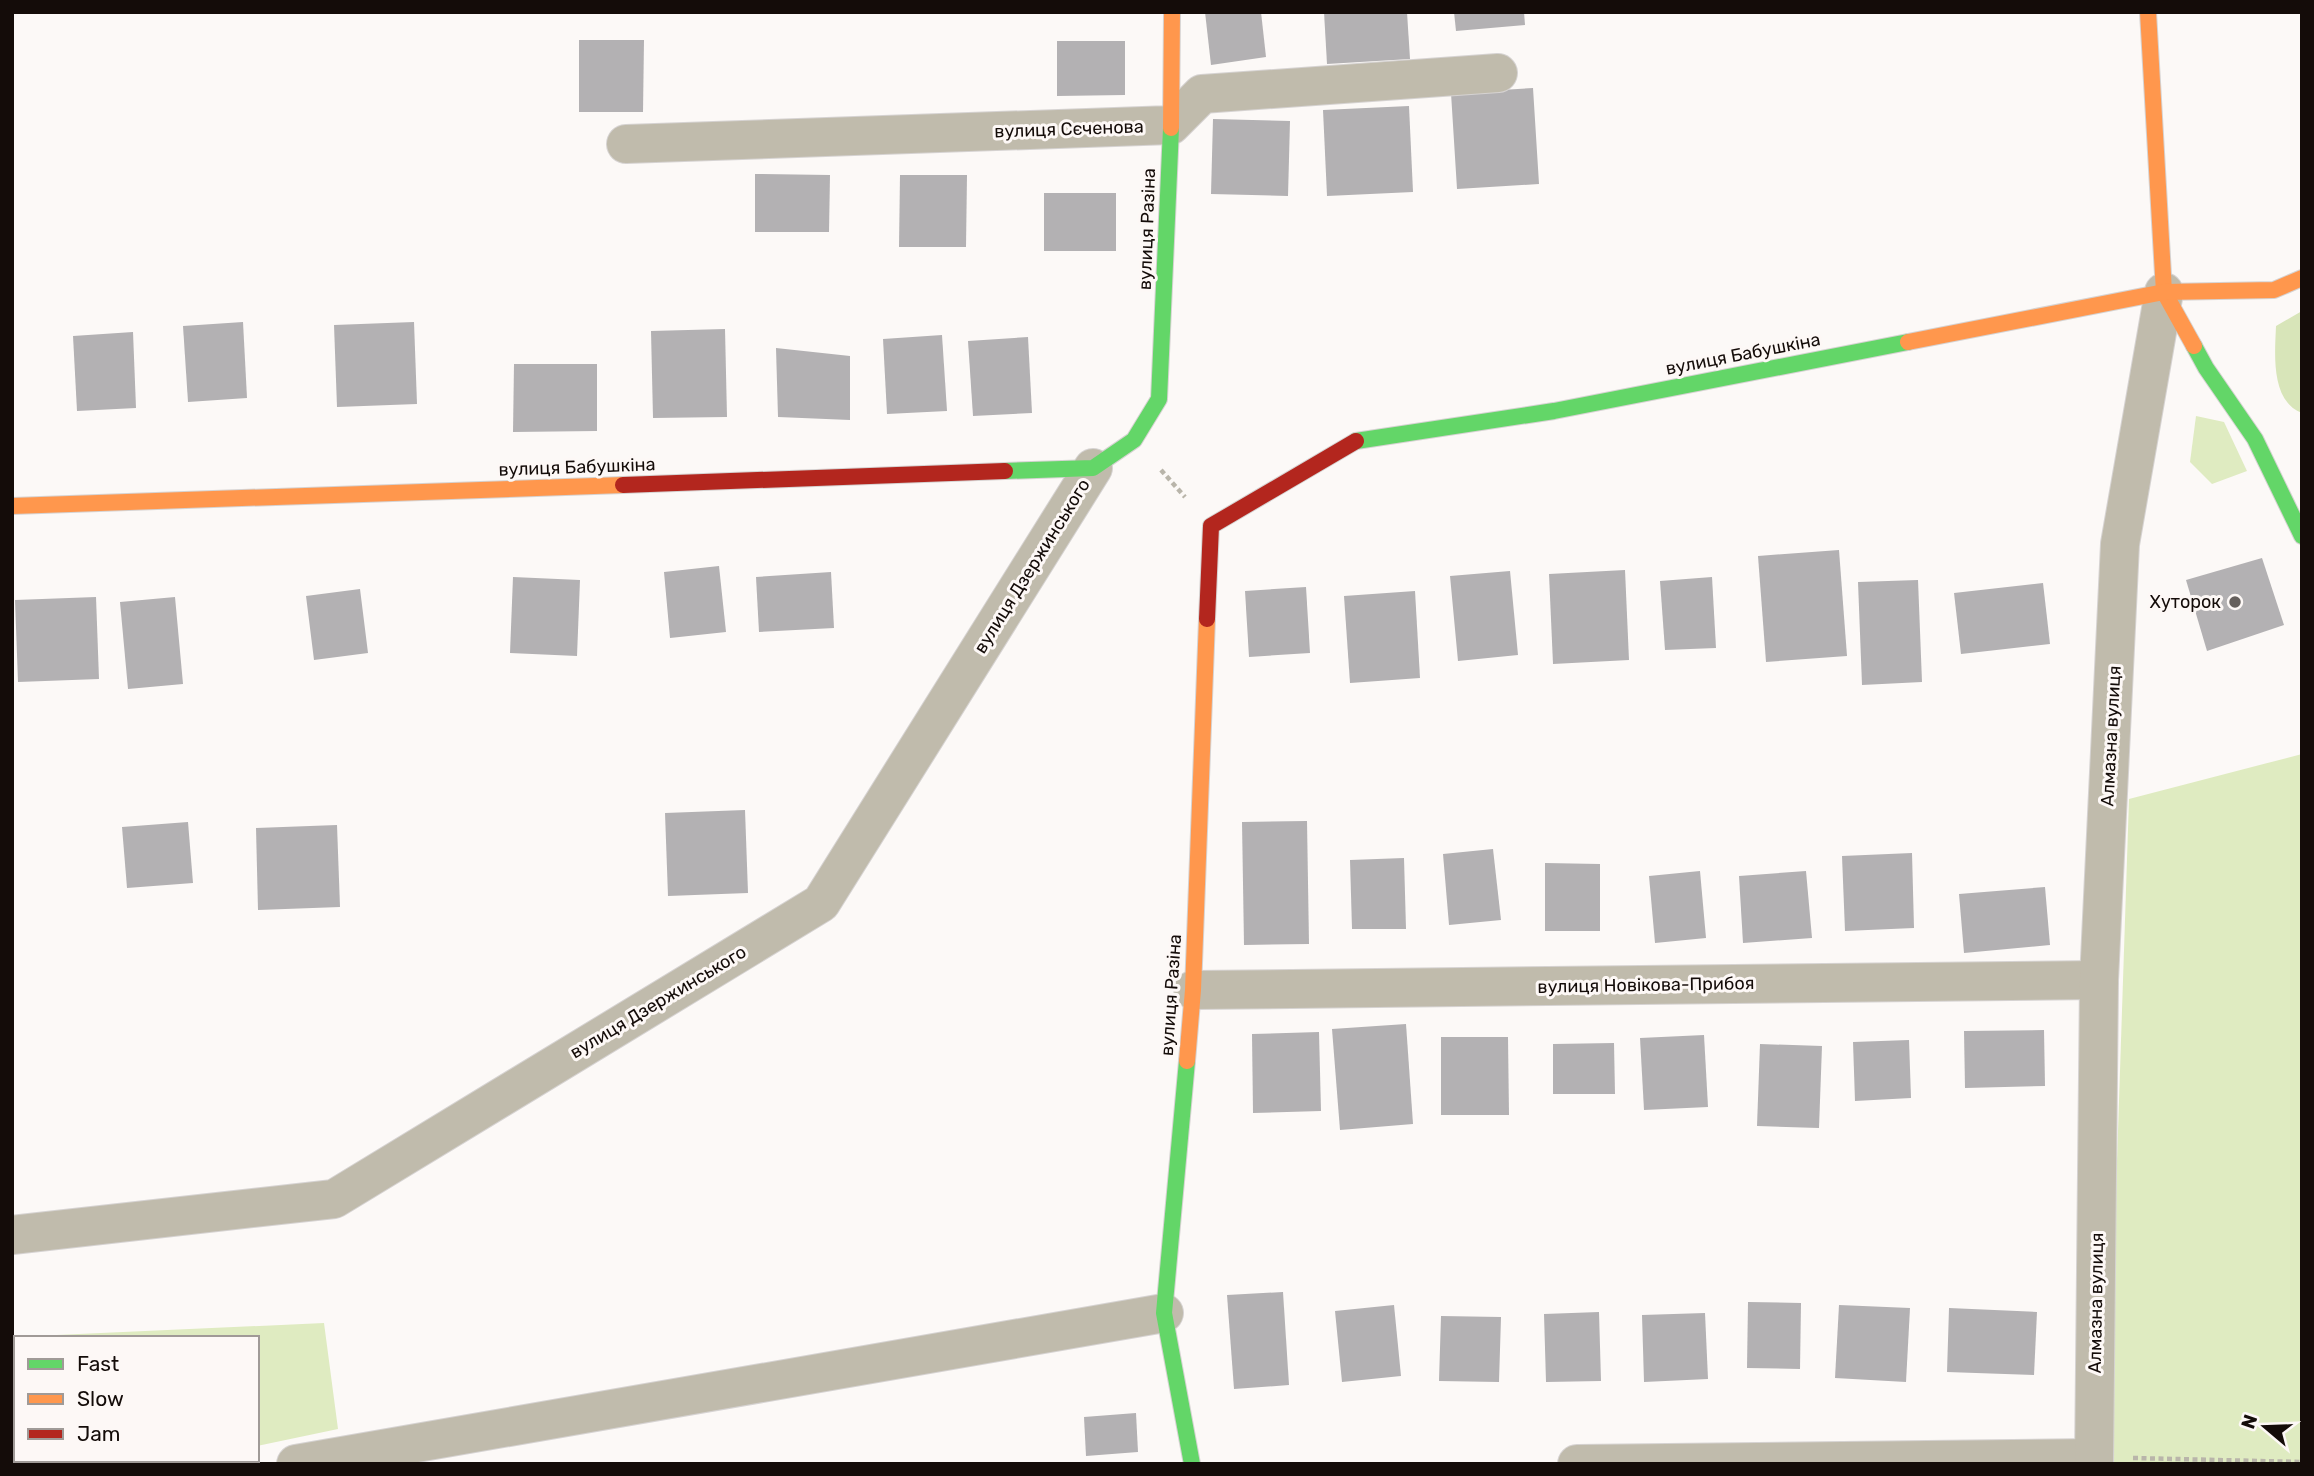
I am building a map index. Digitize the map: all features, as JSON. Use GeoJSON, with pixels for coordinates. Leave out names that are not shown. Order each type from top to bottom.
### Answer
{"type":"FeatureCollection","features":[{"type":"Feature","properties":{"kind":"street","name":"вулиця Разіна"},"geometry":{"type":"LineString","coordinates":[[1134,440],[1159,399],[1171,125],[1172,12]]}},
{"type":"Feature","properties":{"kind":"street"},"geometry":{"type":"LineString","coordinates":[[2148,12],[2164,292],[2206,368],[2255,439],[2302,536]]}},
{"type":"Feature","properties":{"kind":"street"},"geometry":{"type":"LineString","coordinates":[[1171,125],[1202,94],[1498,73]]}},
{"type":"Feature","properties":{"kind":"street","name":"вулиця Сєченова"},"geometry":{"type":"LineString","coordinates":[[626,144],[1171,125]]}},
{"type":"Feature","properties":{"kind":"street","name":"вулиця Бабушкіна"},"geometry":{"type":"LineString","coordinates":[[1211,526],[1359,439],[1554,411],[2164,292],[2274,290],[2302,278]]}},
{"type":"Feature","properties":{"kind":"street","name":"Алмазна вулиця"},"geometry":{"type":"LineString","coordinates":[[2094,1461],[2099,980],[2119,544],[2164,292]]}},
{"type":"Feature","properties":{"kind":"street"},"geometry":{"type":"LineString","coordinates":[[1093,468],[1134,440]]}},
{"type":"Feature","properties":{"kind":"street","name":"вулиця Бабушкіна"},"geometry":{"type":"LineString","coordinates":[[12,506],[1093,468]]}},
{"type":"Feature","properties":{"kind":"street","name":"вулиця Дзержинського"},"geometry":{"type":"LineString","coordinates":[[12,1235],[334,1199],[821,903],[1093,468]]}},
{"type":"Feature","properties":{"kind":"street","name":"вулиця Разіна"},"geometry":{"type":"LineString","coordinates":[[1192,1464],[1164,1312],[1193,990],[1211,526]]}},
{"type":"Feature","properties":{"kind":"street","name":"вулиця Новікова-Прибоя"},"geometry":{"type":"LineString","coordinates":[[1193,990],[2099,980]]}},
{"type":"Feature","properties":{"kind":"street"},"geometry":{"type":"LineString","coordinates":[[296,1464],[1164,1312]]}},
{"type":"Feature","properties":{"kind":"street"},"geometry":{"type":"LineString","coordinates":[[1577,1464],[2094,1461]]}},
{"type":"Feature","properties":{"kind":"path"},"geometry":{"type":"LineString","coordinates":[[1134,440],[1211,526]]}},
{"type":"Feature","properties":{"kind":"path"},"geometry":{"type":"LineString","coordinates":[[2094,1461],[2302,1462]]}},
{"type":"Feature","properties":{"kind":"green space"},"geometry":{"type":"Polygon","coordinates":[[[2302,311],[2302,413],[2284,398],[2279,387],[2275,349],[2276,326],[2302,311]]]}},
{"type":"Feature","properties":{"kind":"green space"},"geometry":{"type":"Polygon","coordinates":[[[2196,416],[2224,422],[2247,471],[2212,484],[2190,462],[2196,416]]]}},
{"type":"Feature","properties":{"kind":"green space"},"geometry":{"type":"Polygon","coordinates":[[[2302,754],[2302,1464],[2107,1464],[2129,799],[2302,754]]]}},
{"type":"Feature","properties":{"kind":"green space"},"geometry":{"type":"Polygon","coordinates":[[[324,1323],[338,1429],[259,1446],[259,1336],[34,1336],[324,1323]]]}},
{"type":"Feature","properties":{"kind":"green space"},"geometry":{"type":"Polygon","coordinates":[[[12,1337],[14,1462],[178,1462],[12,1464],[12,1337]]]}},
{"type":"Feature","properties":{"kind":"building"},"geometry":{"type":"Polygon","coordinates":[[[1205,12],[1261,12],[1266,57],[1211,65],[1205,12]]]}},
{"type":"Feature","properties":{"kind":"building"},"geometry":{"type":"Polygon","coordinates":[[[1324,12],[1407,12],[1410,59],[1327,64],[1324,12]]]}},
{"type":"Feature","properties":{"kind":"building"},"geometry":{"type":"Polygon","coordinates":[[[1454,12],[1524,12],[1525,25],[1456,31],[1454,12]]]}},
{"type":"Feature","properties":{"kind":"building"},"geometry":{"type":"Polygon","coordinates":[[[579,40],[644,40],[643,112],[579,112],[579,40]]]}},
{"type":"Feature","properties":{"kind":"building"},"geometry":{"type":"Polygon","coordinates":[[[1057,41],[1125,41],[1125,95],[1057,96],[1057,41]]]}},
{"type":"Feature","properties":{"kind":"building"},"geometry":{"type":"Polygon","coordinates":[[[1533,88],[1539,184],[1457,189],[1451,93],[1533,88]]]}},
{"type":"Feature","properties":{"kind":"building"},"geometry":{"type":"Polygon","coordinates":[[[1409,106],[1413,192],[1327,196],[1323,110],[1409,106]]]}},
{"type":"Feature","properties":{"kind":"building"},"geometry":{"type":"Polygon","coordinates":[[[1213,119],[1290,121],[1288,196],[1211,194],[1213,119]]]}},
{"type":"Feature","properties":{"kind":"building"},"geometry":{"type":"Polygon","coordinates":[[[755,174],[830,175],[829,232],[755,232],[755,174]]]}},
{"type":"Feature","properties":{"kind":"building"},"geometry":{"type":"Polygon","coordinates":[[[900,175],[967,175],[966,247],[899,247],[900,175]]]}},
{"type":"Feature","properties":{"kind":"building"},"geometry":{"type":"Polygon","coordinates":[[[1044,193],[1116,193],[1116,251],[1044,251],[1044,193]]]}},
{"type":"Feature","properties":{"kind":"building"},"geometry":{"type":"Polygon","coordinates":[[[243,322],[247,398],[188,402],[183,326],[243,322]]]}},
{"type":"Feature","properties":{"kind":"building"},"geometry":{"type":"Polygon","coordinates":[[[414,322],[417,404],[337,407],[334,325],[414,322]]]}},
{"type":"Feature","properties":{"kind":"building"},"geometry":{"type":"Polygon","coordinates":[[[725,329],[727,417],[653,418],[651,331],[725,329]]]}},
{"type":"Feature","properties":{"kind":"building"},"geometry":{"type":"Polygon","coordinates":[[[133,332],[136,408],[77,411],[73,336],[133,332]]]}},
{"type":"Feature","properties":{"kind":"building"},"geometry":{"type":"Polygon","coordinates":[[[942,335],[947,411],[887,414],[883,339],[942,335]]]}},
{"type":"Feature","properties":{"kind":"building"},"geometry":{"type":"Polygon","coordinates":[[[1028,337],[1032,413],[973,416],[968,341],[1028,337]]]}},
{"type":"Feature","properties":{"kind":"building"},"geometry":{"type":"Polygon","coordinates":[[[776,348],[850,356],[850,420],[778,417],[776,348]]]}},
{"type":"Feature","properties":{"kind":"building"},"geometry":{"type":"Polygon","coordinates":[[[514,364],[597,364],[597,431],[513,432],[514,364]]]}},
{"type":"Feature","properties":{"kind":"building"},"geometry":{"type":"Polygon","coordinates":[[[1839,550],[1847,656],[1766,662],[1758,556],[1839,550]]]}},
{"type":"Feature","properties":{"kind":"building","name":"Хуторок"},"geometry":{"type":"Polygon","coordinates":[[[2262,558],[2284,625],[2207,651],[2186,580],[2262,558]]]}},
{"type":"Feature","properties":{"kind":"building"},"geometry":{"type":"Polygon","coordinates":[[[719,566],[726,632],[670,638],[664,572],[719,566]]]}},
{"type":"Feature","properties":{"kind":"building"},"geometry":{"type":"Polygon","coordinates":[[[1625,570],[1629,660],[1553,664],[1549,574],[1625,570]]]}},
{"type":"Feature","properties":{"kind":"building"},"geometry":{"type":"Polygon","coordinates":[[[1510,571],[1518,655],[1458,661],[1450,576],[1510,571]]]}},
{"type":"Feature","properties":{"kind":"building"},"geometry":{"type":"Polygon","coordinates":[[[831,572],[834,628],[759,632],[756,577],[831,572]]]}},
{"type":"Feature","properties":{"kind":"building"},"geometry":{"type":"Polygon","coordinates":[[[513,577],[580,580],[577,656],[510,653],[513,577]]]}},
{"type":"Feature","properties":{"kind":"building"},"geometry":{"type":"Polygon","coordinates":[[[1712,577],[1716,648],[1665,650],[1660,581],[1712,577]]]}},
{"type":"Feature","properties":{"kind":"building"},"geometry":{"type":"Polygon","coordinates":[[[1918,580],[1922,682],[1862,685],[1858,582],[1918,580]]]}},
{"type":"Feature","properties":{"kind":"building"},"geometry":{"type":"Polygon","coordinates":[[[2043,583],[2050,644],[1961,654],[1954,593],[2043,583]]]}},
{"type":"Feature","properties":{"kind":"building"},"geometry":{"type":"Polygon","coordinates":[[[1306,587],[1310,653],[1249,657],[1245,591],[1306,587]]]}},
{"type":"Feature","properties":{"kind":"building"},"geometry":{"type":"Polygon","coordinates":[[[360,589],[368,653],[314,660],[306,596],[360,589]]]}},
{"type":"Feature","properties":{"kind":"building"},"geometry":{"type":"Polygon","coordinates":[[[1415,591],[1420,678],[1350,683],[1344,596],[1415,591]]]}},
{"type":"Feature","properties":{"kind":"building"},"geometry":{"type":"Polygon","coordinates":[[[96,597],[99,679],[18,682],[15,600],[96,597]]]}},
{"type":"Feature","properties":{"kind":"building"},"geometry":{"type":"Polygon","coordinates":[[[175,597],[183,684],[128,689],[120,602],[175,597]]]}},
{"type":"Feature","properties":{"kind":"building"},"geometry":{"type":"Polygon","coordinates":[[[745,810],[748,893],[668,896],[665,813],[745,810]]]}},
{"type":"Feature","properties":{"kind":"building"},"geometry":{"type":"Polygon","coordinates":[[[1307,821],[1309,944],[1244,945],[1242,822],[1307,821]]]}},
{"type":"Feature","properties":{"kind":"building"},"geometry":{"type":"Polygon","coordinates":[[[188,822],[193,883],[127,888],[122,827],[188,822]]]}},
{"type":"Feature","properties":{"kind":"building"},"geometry":{"type":"Polygon","coordinates":[[[337,825],[340,907],[258,910],[256,828],[337,825]]]}},
{"type":"Feature","properties":{"kind":"building"},"geometry":{"type":"Polygon","coordinates":[[[1493,849],[1501,920],[1449,925],[1443,854],[1493,849]]]}},
{"type":"Feature","properties":{"kind":"building"},"geometry":{"type":"Polygon","coordinates":[[[1912,853],[1914,928],[1845,931],[1842,856],[1912,853]]]}},
{"type":"Feature","properties":{"kind":"building"},"geometry":{"type":"Polygon","coordinates":[[[1404,858],[1406,929],[1352,929],[1350,860],[1404,858]]]}},
{"type":"Feature","properties":{"kind":"building"},"geometry":{"type":"Polygon","coordinates":[[[1545,863],[1600,864],[1600,931],[1545,931],[1545,863]]]}},
{"type":"Feature","properties":{"kind":"building"},"geometry":{"type":"Polygon","coordinates":[[[1700,871],[1706,938],[1655,943],[1649,876],[1700,871]]]}},
{"type":"Feature","properties":{"kind":"building"},"geometry":{"type":"Polygon","coordinates":[[[1806,871],[1812,938],[1743,943],[1739,876],[1806,871]]]}},
{"type":"Feature","properties":{"kind":"building"},"geometry":{"type":"Polygon","coordinates":[[[2045,887],[2050,945],[1964,953],[1959,894],[2045,887]]]}},
{"type":"Feature","properties":{"kind":"building"},"geometry":{"type":"Polygon","coordinates":[[[1406,1024],[1413,1124],[1340,1130],[1332,1029],[1406,1024]]]}},
{"type":"Feature","properties":{"kind":"building"},"geometry":{"type":"Polygon","coordinates":[[[2044,1030],[2045,1086],[1965,1088],[1964,1031],[2044,1030]]]}},
{"type":"Feature","properties":{"kind":"building"},"geometry":{"type":"Polygon","coordinates":[[[1319,1032],[1321,1111],[1253,1113],[1252,1034],[1319,1032]]]}},
{"type":"Feature","properties":{"kind":"building"},"geometry":{"type":"Polygon","coordinates":[[[1704,1035],[1708,1107],[1644,1110],[1640,1038],[1704,1035]]]}},
{"type":"Feature","properties":{"kind":"building"},"geometry":{"type":"Polygon","coordinates":[[[1441,1037],[1508,1037],[1509,1115],[1441,1115],[1441,1037]]]}},
{"type":"Feature","properties":{"kind":"building"},"geometry":{"type":"Polygon","coordinates":[[[1909,1040],[1911,1098],[1855,1101],[1853,1042],[1909,1040]]]}},
{"type":"Feature","properties":{"kind":"building"},"geometry":{"type":"Polygon","coordinates":[[[1614,1043],[1615,1094],[1553,1094],[1553,1044],[1614,1043]]]}},
{"type":"Feature","properties":{"kind":"building"},"geometry":{"type":"Polygon","coordinates":[[[1760,1044],[1822,1046],[1819,1128],[1757,1126],[1760,1044]]]}},
{"type":"Feature","properties":{"kind":"building"},"geometry":{"type":"Polygon","coordinates":[[[1283,1292],[1289,1385],[1234,1389],[1227,1295],[1283,1292]]]}},
{"type":"Feature","properties":{"kind":"building"},"geometry":{"type":"Polygon","coordinates":[[[1748,1302],[1801,1303],[1800,1369],[1747,1368],[1748,1302]]]}},
{"type":"Feature","properties":{"kind":"building"},"geometry":{"type":"Polygon","coordinates":[[[1394,1305],[1401,1376],[1342,1382],[1335,1311],[1394,1305]]]}},
{"type":"Feature","properties":{"kind":"building"},"geometry":{"type":"Polygon","coordinates":[[[1839,1305],[1910,1308],[1906,1382],[1835,1378],[1839,1305]]]}},
{"type":"Feature","properties":{"kind":"building"},"geometry":{"type":"Polygon","coordinates":[[[1949,1308],[2037,1312],[2034,1375],[1947,1372],[1949,1308]]]}},
{"type":"Feature","properties":{"kind":"building"},"geometry":{"type":"Polygon","coordinates":[[[1599,1312],[1601,1381],[1546,1382],[1544,1314],[1599,1312]]]}},
{"type":"Feature","properties":{"kind":"building"},"geometry":{"type":"Polygon","coordinates":[[[1705,1313],[1708,1379],[1644,1382],[1642,1315],[1705,1313]]]}},
{"type":"Feature","properties":{"kind":"building"},"geometry":{"type":"Polygon","coordinates":[[[1441,1316],[1501,1317],[1499,1382],[1439,1381],[1441,1316]]]}},
{"type":"Feature","properties":{"kind":"building"},"geometry":{"type":"Polygon","coordinates":[[[1136,1413],[1138,1452],[1086,1456],[1084,1417],[1136,1413]]]}},
{"type":"Feature","properties":{"kind":"traffic: fast"},"geometry":{"type":"LineString","coordinates":[[1005,471],[1093,468],[1134,440],[1159,399],[1171,128]]}},
{"type":"Feature","properties":{"kind":"traffic: fast"},"geometry":{"type":"LineString","coordinates":[[1356,441],[1554,411],[1908,342]]}},
{"type":"Feature","properties":{"kind":"traffic: fast"},"geometry":{"type":"LineString","coordinates":[[2194,346],[2255,439],[2302,536]]}},
{"type":"Feature","properties":{"kind":"traffic: fast"},"geometry":{"type":"LineString","coordinates":[[1187,1061],[1164,1313],[1192,1464]]}},
{"type":"Feature","properties":{"kind":"traffic: slow"},"geometry":{"type":"LineString","coordinates":[[1171,128],[1172,12]]}},
{"type":"Feature","properties":{"kind":"traffic: slow"},"geometry":{"type":"LineString","coordinates":[[2148,12],[2164,292],[2194,346]]}},
{"type":"Feature","properties":{"kind":"traffic: slow"},"geometry":{"type":"LineString","coordinates":[[1908,342],[2164,292],[2274,290],[2302,278]]}},
{"type":"Feature","properties":{"kind":"traffic: slow"},"geometry":{"type":"LineString","coordinates":[[12,506],[623,485]]}},
{"type":"Feature","properties":{"kind":"traffic: slow"},"geometry":{"type":"LineString","coordinates":[[1187,1061],[1193,990],[1207,619]]}},
{"type":"Feature","properties":{"kind":"traffic: jam"},"geometry":{"type":"LineString","coordinates":[[1207,619],[1211,526],[1356,441]]}},
{"type":"Feature","properties":{"kind":"traffic: jam"},"geometry":{"type":"LineString","coordinates":[[623,485],[1005,471]]}},
{"type":"Feature","properties":{"kind":"place","name":"Хуторок"},"geometry":{"type":"Point","coordinates":[2235,602]}}]}
